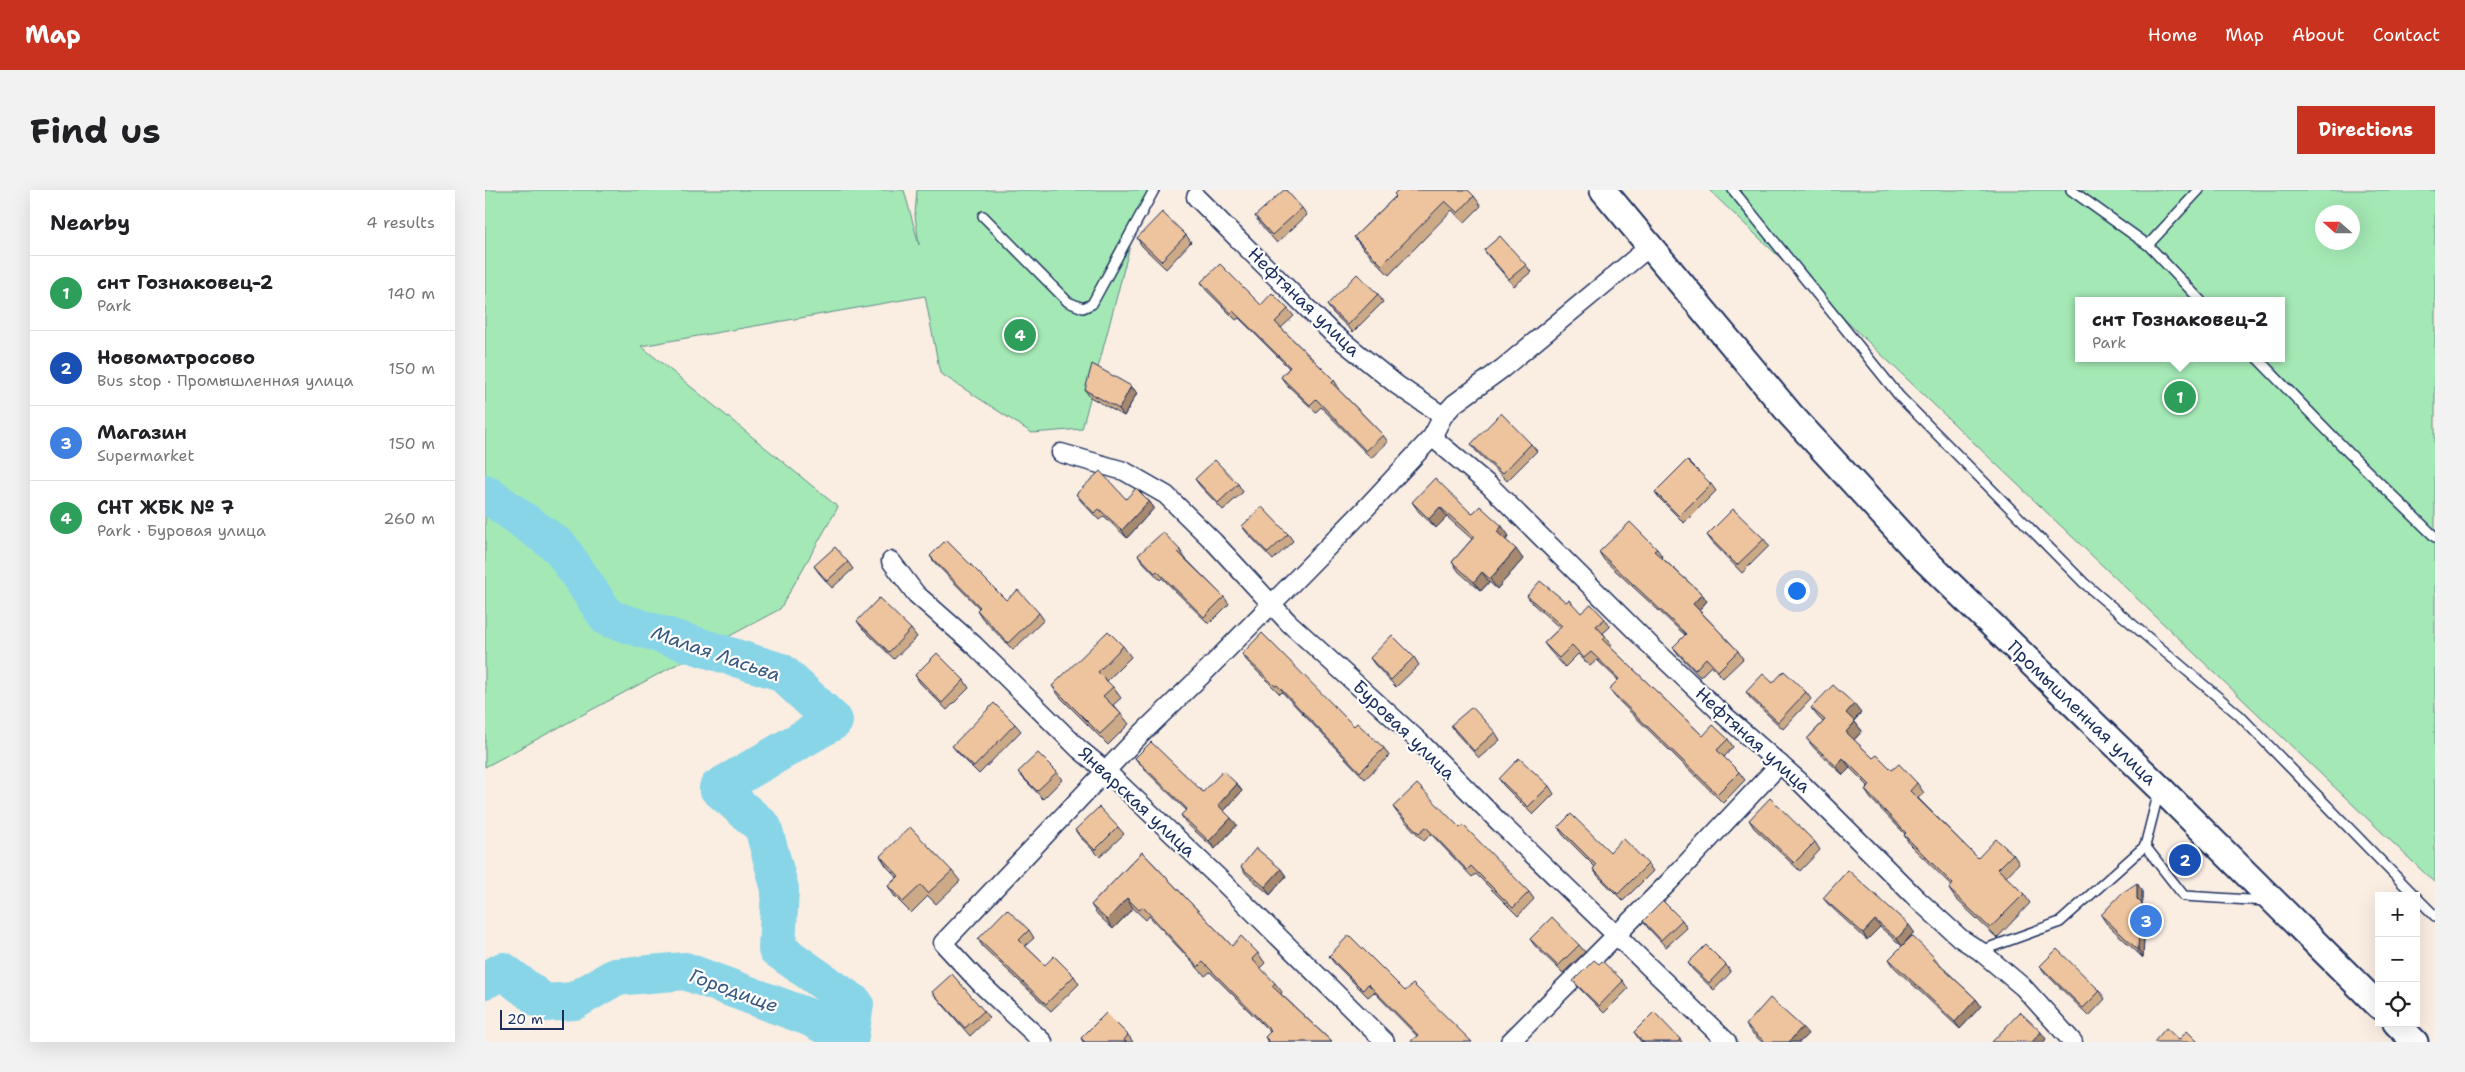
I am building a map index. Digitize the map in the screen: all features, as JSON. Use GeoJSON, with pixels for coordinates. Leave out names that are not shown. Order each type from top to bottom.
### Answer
{"type":"FeatureCollection","features":[{"type":"Feature","properties":{"kind":"main road","name":"Промышленная улица"},"geometry":{"type":"LineString","coordinates":[[1603,190],[1791,416],[1922,557],[2375,1002]]}},
{"type":"Feature","properties":{"kind":"main road"},"geometry":{"type":"LineString","coordinates":[[2400,1027],[2415,1042]]}},
{"type":"Feature","properties":{"kind":"street","name":"Нефтяная улица"},"geometry":{"type":"LineString","coordinates":[[1196,197],[1330,331],[1390,380],[1443,416]]}},
{"type":"Feature","properties":{"kind":"street"},"geometry":{"type":"LineString","coordinates":[[1043,1042],[981,984],[943,943],[1106,771],[1432,437],[1443,416],[1454,404],[1503,368],[1649,247]]}},
{"type":"Feature","properties":{"kind":"street","name":"Нефтяная улица"},"geometry":{"type":"LineString","coordinates":[[1432,437],[1490,486],[1717,710],[1780,764],[1917,899],[1960,938],[1980,951],[2023,987],[2073,1042]]}},
{"type":"Feature","properties":{"kind":"street","name":"Буровая улица"},"geometry":{"type":"LineString","coordinates":[[1061,453],[1124,471],[1166,495],[1288,622],[1414,736],[1494,817],[1727,1042]]}},
{"type":"Feature","properties":{"kind":"street","name":"Январская улица"},"geometry":{"type":"LineString","coordinates":[[891,561],[915,594],[974,645],[1052,724],[1106,771],[1221,880],[1385,1042]]}},
{"type":"Feature","properties":{"kind":"street"},"geometry":{"type":"LineString","coordinates":[[1509,1042],[1617,935],[1780,764]]}},
{"type":"Feature","properties":{"kind":"lane"},"geometry":{"type":"LineString","coordinates":[[983,216],[1068,302],[1083,308],[1092,304],[1154,190]]}},
{"type":"Feature","properties":{"kind":"lane"},"geometry":{"type":"LineString","coordinates":[[1733,190],[1900,397],[2084,583],[2239,715],[2412,892]]}},
{"type":"Feature","properties":{"kind":"lane"},"geometry":{"type":"LineString","coordinates":[[2071,190],[2148,245],[2197,297]]}},
{"type":"Feature","properties":{"kind":"lane"},"geometry":{"type":"LineString","coordinates":[[2148,245],[2199,190]]}},
{"type":"Feature","properties":{"kind":"lane"},"geometry":{"type":"LineString","coordinates":[[2261,362],[2349,454],[2435,537]]}},
{"type":"Feature","properties":{"kind":"lane"},"geometry":{"type":"LineString","coordinates":[[1980,951],[2059,922],[2145,846],[2159,788]]}},
{"type":"Feature","properties":{"kind":"lane"},"geometry":{"type":"LineString","coordinates":[[2145,846],[2184,896],[2271,901]]}},
{"type":"Feature","properties":{"kind":"lane"},"geometry":{"type":"LineString","coordinates":[[2420,900],[2435,916]]}},
{"type":"Feature","properties":{"kind":"green space"},"geometry":{"type":"Polygon","coordinates":[[[485,190],[904,190],[919,245],[915,215],[917,190],[1160,190],[1131,242],[1082,429],[1032,433],[940,373],[925,296],[641,346],[838,507],[780,609],[485,767],[485,190]]]}},
{"type":"Feature","properties":{"kind":"green space"},"geometry":{"type":"Polygon","coordinates":[[[1709,190],[2435,190],[2435,883],[1709,190]]]}},
{"type":"Feature","properties":{"kind":"building"},"geometry":{"type":"Polygon","coordinates":[[[1284,190],[1302,208],[1272,235],[1255,216],[1284,190]]]}},
{"type":"Feature","properties":{"kind":"building"},"geometry":{"type":"Polygon","coordinates":[[[1398,190],[1468,190],[1474,196],[1458,213],[1445,201],[1382,265],[1354,237],[1396,196],[1394,194],[1398,190]]]}},
{"type":"Feature","properties":{"kind":"building"},"geometry":{"type":"Polygon","coordinates":[[[1162,212],[1186,235],[1161,261],[1137,238],[1162,212]]]}},
{"type":"Feature","properties":{"kind":"building"},"geometry":{"type":"Polygon","coordinates":[[[1500,236],[1526,265],[1509,279],[1484,250],[1500,236]]]}},
{"type":"Feature","properties":{"kind":"building"},"geometry":{"type":"Polygon","coordinates":[[[1220,264],[1261,305],[1272,293],[1288,309],[1275,322],[1334,380],[1332,383],[1383,435],[1366,451],[1316,399],[1310,405],[1281,377],[1290,367],[1233,311],[1231,313],[1201,282],[1220,264]]]}},
{"type":"Feature","properties":{"kind":"building"},"geometry":{"type":"Polygon","coordinates":[[[1357,274],[1378,294],[1348,325],[1327,305],[1357,274]]]}},
{"type":"Feature","properties":{"kind":"building"},"geometry":{"type":"Polygon","coordinates":[[[1092,364],[1131,386],[1119,409],[1085,390],[1092,364]]]}},
{"type":"Feature","properties":{"kind":"building"},"geometry":{"type":"Polygon","coordinates":[[[1501,413],[1531,444],[1502,474],[1471,444],[1501,413]]]}},
{"type":"Feature","properties":{"kind":"building"},"geometry":{"type":"Polygon","coordinates":[[[1215,460],[1238,484],[1218,503],[1195,479],[1215,460]]]}},
{"type":"Feature","properties":{"kind":"building"},"geometry":{"type":"Polygon","coordinates":[[[1687,460],[1711,484],[1679,516],[1655,492],[1687,460]]]}},
{"type":"Feature","properties":{"kind":"building"},"geometry":{"type":"Polygon","coordinates":[[[1100,471],[1126,499],[1136,488],[1149,501],[1122,530],[1099,509],[1094,513],[1076,494],[1100,471]]]}},
{"type":"Feature","properties":{"kind":"building"},"geometry":{"type":"Polygon","coordinates":[[[1435,478],[1472,514],[1480,506],[1502,526],[1497,532],[1516,549],[1490,579],[1482,572],[1474,582],[1452,562],[1474,537],[1440,507],[1429,519],[1412,502],[1435,478]]]}},
{"type":"Feature","properties":{"kind":"building"},"geometry":{"type":"Polygon","coordinates":[[[1262,507],[1288,534],[1268,553],[1242,526],[1262,507]]]}},
{"type":"Feature","properties":{"kind":"building"},"geometry":{"type":"Polygon","coordinates":[[[1733,509],[1764,539],[1737,565],[1707,535],[1733,509]]]}},
{"type":"Feature","properties":{"kind":"building"},"geometry":{"type":"Polygon","coordinates":[[[1630,522],[1657,549],[1654,551],[1702,594],[1693,604],[1738,651],[1718,671],[1706,658],[1695,670],[1673,647],[1686,634],[1599,552],[1630,522]]]}},
{"type":"Feature","properties":{"kind":"building"},"geometry":{"type":"Polygon","coordinates":[[[1163,532],[1180,550],[1178,552],[1224,597],[1204,617],[1138,555],[1163,532]]]}},
{"type":"Feature","properties":{"kind":"building"},"geometry":{"type":"Polygon","coordinates":[[[946,540],[1006,600],[1018,590],[1039,613],[1008,643],[977,610],[980,607],[930,556],[946,540]]]}},
{"type":"Feature","properties":{"kind":"building"},"geometry":{"type":"Polygon","coordinates":[[[835,547],[848,562],[827,581],[814,566],[835,547]]]}},
{"type":"Feature","properties":{"kind":"building"},"geometry":{"type":"Polygon","coordinates":[[[1540,581],[1566,602],[1569,600],[1581,613],[1591,604],[1605,619],[1596,626],[1606,637],[1603,640],[1703,736],[1713,725],[1728,739],[1717,750],[1739,772],[1717,794],[1609,689],[1619,679],[1591,652],[1584,658],[1572,645],[1559,658],[1544,643],[1562,626],[1527,596],[1540,581]]]}},
{"type":"Feature","properties":{"kind":"building"},"geometry":{"type":"Polygon","coordinates":[[[879,598],[911,629],[889,652],[857,621],[879,598]]]}},
{"type":"Feature","properties":{"kind":"building"},"geometry":{"type":"Polygon","coordinates":[[[1108,631],[1123,646],[1098,672],[1113,687],[1103,696],[1121,714],[1100,734],[1052,686],[1108,631]]]}},
{"type":"Feature","properties":{"kind":"building"},"geometry":{"type":"Polygon","coordinates":[[[1262,633],[1354,726],[1357,723],[1384,748],[1360,772],[1277,685],[1275,686],[1242,654],[1262,633]]]}},
{"type":"Feature","properties":{"kind":"building"},"geometry":{"type":"Polygon","coordinates":[[[1392,635],[1414,657],[1391,680],[1370,658],[1392,635]]]}},
{"type":"Feature","properties":{"kind":"building"},"geometry":{"type":"Polygon","coordinates":[[[937,653],[964,680],[942,703],[915,675],[937,653]]]}},
{"type":"Feature","properties":{"kind":"building"},"geometry":{"type":"Polygon","coordinates":[[[1784,671],[1806,692],[1778,722],[1746,692],[1763,674],[1773,683],[1784,671]]]}},
{"type":"Feature","properties":{"kind":"building"},"geometry":{"type":"Polygon","coordinates":[[[1833,685],[1854,704],[1846,713],[1855,722],[1846,732],[1873,758],[1877,755],[1892,770],[1899,764],[1917,783],[1910,791],[1978,858],[1996,839],[2013,854],[1998,869],[2024,894],[1990,928],[1949,889],[1953,884],[1904,835],[1906,833],[1865,790],[1870,785],[1843,758],[1836,766],[1807,739],[1825,720],[1811,708],[1833,685]]]}},
{"type":"Feature","properties":{"kind":"building"},"geometry":{"type":"Polygon","coordinates":[[[994,703],[1015,724],[974,767],[952,746],[994,703]]]}},
{"type":"Feature","properties":{"kind":"building"},"geometry":{"type":"Polygon","coordinates":[[[1472,707],[1495,732],[1474,751],[1451,725],[1472,707]]]}},
{"type":"Feature","properties":{"kind":"building"},"geometry":{"type":"Polygon","coordinates":[[[1151,742],[1203,792],[1223,771],[1237,784],[1218,805],[1231,818],[1209,841],[1181,815],[1187,809],[1135,758],[1151,742]]]}},
{"type":"Feature","properties":{"kind":"building"},"geometry":{"type":"Polygon","coordinates":[[[1038,753],[1057,772],[1037,791],[1018,772],[1038,753]]]}},
{"type":"Feature","properties":{"kind":"building"},"geometry":{"type":"Polygon","coordinates":[[[1519,758],[1549,786],[1528,807],[1499,779],[1519,758]]]}},
{"type":"Feature","properties":{"kind":"building"},"geometry":{"type":"Polygon","coordinates":[[[1417,784],[1460,828],[1463,825],[1529,892],[1513,908],[1471,866],[1467,870],[1426,827],[1419,833],[1393,807],[1417,784]]]}},
{"type":"Feature","properties":{"kind":"building"},"geometry":{"type":"Polygon","coordinates":[[[1770,798],[1815,842],[1794,863],[1749,820],[1770,798]]]}},
{"type":"Feature","properties":{"kind":"building"},"geometry":{"type":"Polygon","coordinates":[[[1099,807],[1118,827],[1095,850],[1075,830],[1099,807]]]}},
{"type":"Feature","properties":{"kind":"building"},"geometry":{"type":"Polygon","coordinates":[[[1571,814],[1610,852],[1623,838],[1648,864],[1618,894],[1593,869],[1596,865],[1558,827],[1571,814]]]}},
{"type":"Feature","properties":{"kind":"building"},"geometry":{"type":"Polygon","coordinates":[[[910,827],[952,871],[928,893],[921,885],[903,902],[888,886],[899,876],[880,856],[910,827]]]}},
{"type":"Feature","properties":{"kind":"building"},"geometry":{"type":"Polygon","coordinates":[[[1256,848],[1281,869],[1265,887],[1241,867],[1256,848]]]}},
{"type":"Feature","properties":{"kind":"building"},"geometry":{"type":"Polygon","coordinates":[[[1142,852],[1232,946],[1241,936],[1258,953],[1252,959],[1275,983],[1272,986],[1332,1042],[1270,1042],[1265,1037],[1271,1031],[1203,962],[1198,967],[1143,907],[1139,910],[1127,898],[1107,920],[1091,905],[1142,852]]]}},
{"type":"Feature","properties":{"kind":"building"},"geometry":{"type":"Polygon","coordinates":[[[1848,870],[1909,925],[1897,939],[1875,920],[1863,933],[1823,898],[1848,870]]]}},
{"type":"Feature","properties":{"kind":"building"},"geometry":{"type":"Polygon","coordinates":[[[2137,883],[2137,899],[2154,916],[2139,931],[2138,950],[2101,915],[2122,893],[2137,883]]]}},
{"type":"Feature","properties":{"kind":"building"},"geometry":{"type":"Polygon","coordinates":[[[1663,901],[1682,920],[1661,940],[1643,921],[1663,901]]]}},
{"type":"Feature","properties":{"kind":"building"},"geometry":{"type":"Polygon","coordinates":[[[1007,909],[1029,930],[1019,940],[1045,965],[1054,956],[1074,976],[1046,1004],[978,939],[1007,909]]]}},
{"type":"Feature","properties":{"kind":"building"},"geometry":{"type":"Polygon","coordinates":[[[1552,917],[1579,945],[1558,966],[1530,939],[1552,917]]]}},
{"type":"Feature","properties":{"kind":"building"},"geometry":{"type":"Polygon","coordinates":[[[1349,935],[1405,991],[1413,984],[1472,1042],[1410,1042],[1418,1035],[1368,984],[1363,990],[1329,956],[1349,935]]]}},
{"type":"Feature","properties":{"kind":"building"},"geometry":{"type":"Polygon","coordinates":[[[1912,936],[1935,958],[1933,959],[1976,999],[1955,1022],[1889,959],[1912,936]]]}},
{"type":"Feature","properties":{"kind":"building"},"geometry":{"type":"Polygon","coordinates":[[[1706,945],[1726,965],[1709,983],[1688,963],[1706,945]]]}},
{"type":"Feature","properties":{"kind":"building"},"geometry":{"type":"Polygon","coordinates":[[[2057,949],[2100,991],[2083,1008],[2040,966],[2057,949]]]}},
{"type":"Feature","properties":{"kind":"building"},"geometry":{"type":"Polygon","coordinates":[[[1594,960],[1599,964],[1602,961],[1623,981],[1599,1006],[1573,981],[1594,960]]]}},
{"type":"Feature","properties":{"kind":"building"},"geometry":{"type":"Polygon","coordinates":[[[952,974],[984,1011],[965,1028],[932,992],[952,974]]]}},
{"type":"Feature","properties":{"kind":"building"},"geometry":{"type":"Polygon","coordinates":[[[1770,998],[1802,1027],[1789,1042],[1765,1042],[1746,1025],[1770,998]]]}},
{"type":"Feature","properties":{"kind":"building"},"geometry":{"type":"Polygon","coordinates":[[[1654,1012],[1680,1039],[1678,1042],[1643,1042],[1634,1032],[1654,1012]]]}},
{"type":"Feature","properties":{"kind":"building"},"geometry":{"type":"Polygon","coordinates":[[[2020,1012],[2041,1032],[2032,1042],[1992,1042],[2020,1012]]]}},
{"type":"Feature","properties":{"kind":"building"},"geometry":{"type":"Polygon","coordinates":[[[1106,1013],[1128,1035],[1124,1040],[1126,1042],[1085,1042],[1081,1038],[1106,1013]]]}},
{"type":"Feature","properties":{"kind":"building"},"geometry":{"type":"Polygon","coordinates":[[[2166,1028],[2179,1040],[2187,1031],[2198,1042],[2154,1042],[2166,1028]]]}},
{"type":"Feature","properties":{"kind":"waterway","name":"Малая Ласьва"},"geometry":{"type":"LineString","coordinates":[[485,493],[560,547],[608,618],[781,672],[834,721],[718,788],[763,827],[780,889],[777,949],[855,1004],[849,1042]]}},
{"type":"Feature","properties":{"kind":"waterway","name":"Городище"},"geometry":{"type":"LineString","coordinates":[[485,980],[503,971],[545,1003],[574,1001],[615,977],[685,971],[811,1018],[837,1032],[839,1042]]}},
{"type":"Feature","properties":{"kind":"place","name":"СНТ ЖБК № 7"},"geometry":{"type":"Point","coordinates":[1020,335]}},
{"type":"Feature","properties":{"kind":"place","name":"снт Гознаковец-2"},"geometry":{"type":"Point","coordinates":[2180,397]}},
{"type":"Feature","properties":{"kind":"place","name":"Новоматросово"},"geometry":{"type":"Point","coordinates":[2185,860]}},
{"type":"Feature","properties":{"kind":"place","name":"Магазин"},"geometry":{"type":"Point","coordinates":[2146,921]}}]}
